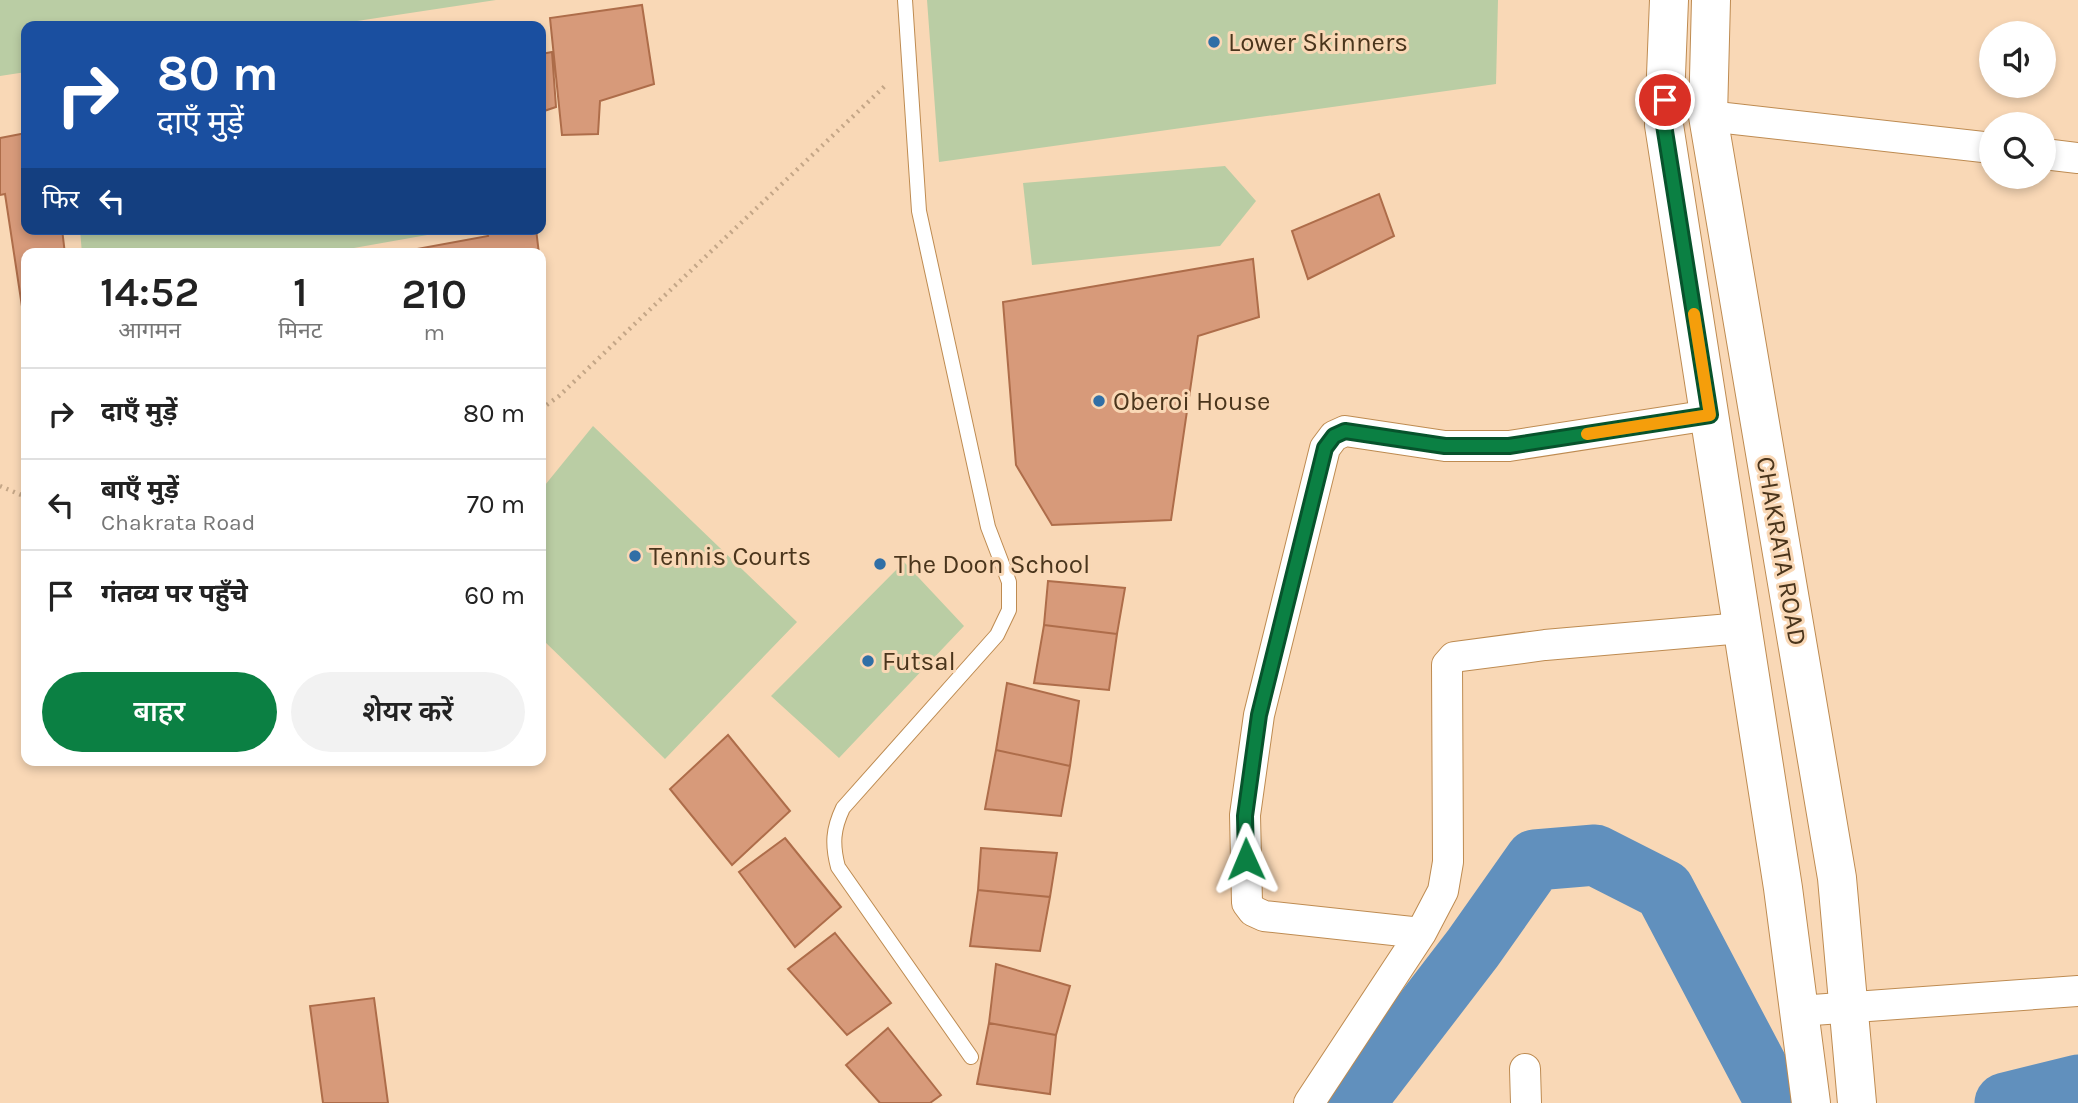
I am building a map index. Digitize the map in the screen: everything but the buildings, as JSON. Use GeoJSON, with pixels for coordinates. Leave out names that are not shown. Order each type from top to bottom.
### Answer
{"type":"FeatureCollection","features":[{"type":"Feature","properties":{"kind":"main road","name":"CHAKRATA ROAD"},"geometry":{"type":"LineString","coordinates":[[1669,0],[1664,125],[1710,415],[1811,1103]]}},
{"type":"Feature","properties":{"kind":"main road","name":"CHAKRATA ROAD"},"geometry":{"type":"LineString","coordinates":[[1711,0],[1708,116],[1837,878],[1857,1103]]}},
{"type":"Feature","properties":{"kind":"street"},"geometry":{"type":"LineString","coordinates":[[1708,116],[1979,147]]}},
{"type":"Feature","properties":{"kind":"street"},"geometry":{"type":"LineString","coordinates":[[2056,155],[2078,158]]}},
{"type":"Feature","properties":{"kind":"street"},"geometry":{"type":"LineString","coordinates":[[1421,933],[1264,916],[1253,911],[1247,903],[1245,816],[1259,715],[1325,448],[1334,436],[1345,431],[1445,446],[1509,446],[1710,415]]}},
{"type":"Feature","properties":{"kind":"street"},"geometry":{"type":"LineString","coordinates":[[1309,1103],[1421,933],[1443,891],[1448,862],[1447,665],[1454,657],[1545,645],[1742,628]]}},
{"type":"Feature","properties":{"kind":"street"},"geometry":{"type":"LineString","coordinates":[[1799,1011],[2078,991]]}},
{"type":"Feature","properties":{"kind":"street"},"geometry":{"type":"LineString","coordinates":[[1525,1069],[1526,1103]]}},
{"type":"Feature","properties":{"kind":"lane"},"geometry":{"type":"LineString","coordinates":[[905,0],[919,211],[988,527],[1009,582],[1009,610],[997,635],[843,808],[834,826],[832,847],[838,867],[971,1057]]}},
{"type":"Feature","properties":{"kind":"path"},"geometry":{"type":"LineString","coordinates":[[546,405],[559,396],[909,62]]}},
{"type":"Feature","properties":{"kind":"path"},"geometry":{"type":"LineString","coordinates":[[0,486],[21,495]]}},
{"type":"Feature","properties":{"kind":"green space"},"geometry":{"type":"Polygon","coordinates":[[[0,0],[496,0],[357,21],[21,21],[21,73],[0,76],[0,0]]]}},
{"type":"Feature","properties":{"kind":"green space","name":"Lower Skinners"},"geometry":{"type":"Polygon","coordinates":[[[927,0],[1498,0],[1496,84],[939,162],[927,0]]]}},
{"type":"Feature","properties":{"kind":"green space"},"geometry":{"type":"Polygon","coordinates":[[[1225,166],[1256,201],[1220,246],[1032,265],[1023,183],[1225,166]]]}},
{"type":"Feature","properties":{"kind":"green space"},"geometry":{"type":"Polygon","coordinates":[[[80,235],[427,235],[354,248],[82,248],[80,235]]]}},
{"type":"Feature","properties":{"kind":"green space","name":"Tennis Courts"},"geometry":{"type":"Polygon","coordinates":[[[593,426],[797,622],[665,759],[546,643],[546,484],[593,426]]]}},
{"type":"Feature","properties":{"kind":"green space","name":"Futsal"},"geometry":{"type":"Polygon","coordinates":[[[904,562],[964,626],[839,758],[771,696],[904,562]]]}},
{"type":"Feature","properties":{"kind":"waterway"},"geometry":{"type":"LineString","coordinates":[[1354,1103],[1473,948],[1535,860],[1595,855],[1664,890],[1773,1097],[1792,1102]]}},
{"type":"Feature","properties":{"kind":"waterway"},"geometry":{"type":"LineString","coordinates":[[2005,1103],[2078,1085]]}},
{"type":"Feature","properties":{"kind":"slow traffic"},"geometry":{"type":"LineString","coordinates":[[1587,434],[1710,415],[1694,314]]}},
{"type":"Feature","properties":{"kind":"place","name":"Lower Skinners"},"geometry":{"type":"Point","coordinates":[1214,42]}},
{"type":"Feature","properties":{"kind":"place","name":"Oberoi House"},"geometry":{"type":"Point","coordinates":[1099,401]}},
{"type":"Feature","properties":{"kind":"place","name":"Tennis Courts"},"geometry":{"type":"Point","coordinates":[635,556]}},
{"type":"Feature","properties":{"kind":"place","name":"The Doon School"},"geometry":{"type":"Point","coordinates":[880,564]}},
{"type":"Feature","properties":{"kind":"place","name":"Futsal"},"geometry":{"type":"Point","coordinates":[868,661]}},
{"type":"Feature","properties":{"kind":"route"},"geometry":{"type":"LineString","coordinates":[[1246,859],[1245,816],[1259,715],[1325,448],[1334,436],[1345,431],[1445,446],[1509,446],[1710,415],[1664,125],[1665,100]]}}]}
